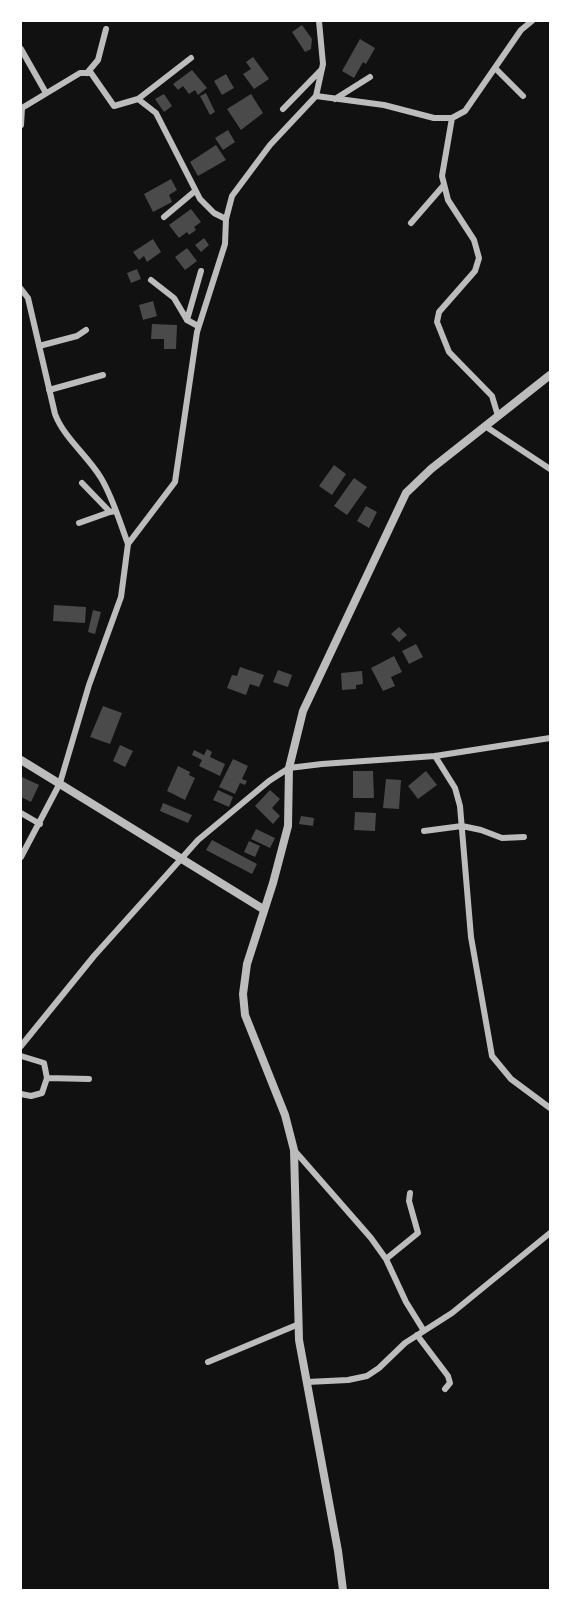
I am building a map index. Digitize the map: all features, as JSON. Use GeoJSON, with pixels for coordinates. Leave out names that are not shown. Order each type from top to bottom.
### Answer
{"type":"FeatureCollection","features":[{"type":"Feature","properties":{"kind":"street"},"geometry":{"type":"LineString","coordinates":[[21,857],[60,783],[89,685],[121,597],[128,544],[175,482],[198,326],[225,244],[226,219],[232,196],[270,145],[316,96],[323,64],[319,21]]}},
{"type":"Feature","properties":{"kind":"street"},"geometry":{"type":"LineString","coordinates":[[316,96],[384,105],[434,118],[452,118],[465,111],[521,30],[531,21]]}},
{"type":"Feature","properties":{"kind":"street"},"geometry":{"type":"LineString","coordinates":[[87,73],[98,60],[106,29]]}},
{"type":"Feature","properties":{"kind":"street"},"geometry":{"type":"LineString","coordinates":[[21,49],[46,93]]}},
{"type":"Feature","properties":{"kind":"street"},"geometry":{"type":"LineString","coordinates":[[21,125],[22,108],[80,73],[91,73],[114,106],[138,99],[191,58]]}},
{"type":"Feature","properties":{"kind":"street"},"geometry":{"type":"LineString","coordinates":[[495,68],[524,96]]}},
{"type":"Feature","properties":{"kind":"street"},"geometry":{"type":"LineString","coordinates":[[283,109],[322,69]]}},
{"type":"Feature","properties":{"kind":"street"},"geometry":{"type":"LineString","coordinates":[[335,99],[370,77]]}},
{"type":"Feature","properties":{"kind":"street"},"geometry":{"type":"LineString","coordinates":[[138,99],[156,113],[200,199],[214,213],[226,219]]}},
{"type":"Feature","properties":{"kind":"street"},"geometry":{"type":"LineString","coordinates":[[452,118],[442,176],[448,200],[474,240],[479,258],[475,272],[439,312],[437,322],[449,352],[492,396],[498,416]]}},
{"type":"Feature","properties":{"kind":"street"},"geometry":{"type":"LineString","coordinates":[[411,223],[444,185]]}},
{"type":"Feature","properties":{"kind":"street"},"geometry":{"type":"LineString","coordinates":[[164,217],[195,191]]}},
{"type":"Feature","properties":{"kind":"street"},"geometry":{"type":"LineString","coordinates":[[187,320],[201,271]]}},
{"type":"Feature","properties":{"kind":"street"},"geometry":{"type":"LineString","coordinates":[[151,280],[174,298],[187,320],[198,326]]}},
{"type":"Feature","properties":{"kind":"street"},"geometry":{"type":"LineString","coordinates":[[21,289],[28,298],[49,390],[61,428],[82,451],[102,480],[112,512],[128,544]]}},
{"type":"Feature","properties":{"kind":"street"},"geometry":{"type":"LineString","coordinates":[[39,346],[77,336],[86,330]]}},
{"type":"Feature","properties":{"kind":"street"},"geometry":{"type":"LineString","coordinates":[[49,390],[103,375]]}},
{"type":"Feature","properties":{"kind":"street"},"geometry":{"type":"LineString","coordinates":[[344,1590],[299,1340],[294,1150],[285,1115],[245,1015],[243,994],[247,964],[273,883],[288,825],[289,768],[303,711],[406,493],[431,469],[550,375]]}},
{"type":"Feature","properties":{"kind":"street"},"geometry":{"type":"LineString","coordinates":[[485,426],[550,469]]}},
{"type":"Feature","properties":{"kind":"street"},"geometry":{"type":"LineString","coordinates":[[82,483],[112,512]]}},
{"type":"Feature","properties":{"kind":"street"},"geometry":{"type":"LineString","coordinates":[[79,523],[112,512]]}},
{"type":"Feature","properties":{"kind":"street"},"geometry":{"type":"LineString","coordinates":[[21,1046],[94,956],[198,840],[268,781],[289,768],[435,756],[550,738]]}},
{"type":"Feature","properties":{"kind":"street"},"geometry":{"type":"LineString","coordinates":[[435,756],[454,788],[460,806],[471,937],[492,1056],[511,1079],[550,1108]]}},
{"type":"Feature","properties":{"kind":"street"},"geometry":{"type":"LineString","coordinates":[[21,760],[264,909]]}},
{"type":"Feature","properties":{"kind":"street"},"geometry":{"type":"LineString","coordinates":[[21,813],[40,824]]}},
{"type":"Feature","properties":{"kind":"street"},"geometry":{"type":"LineString","coordinates":[[424,831],[462,826],[502,838],[524,837]]}},
{"type":"Feature","properties":{"kind":"street"},"geometry":{"type":"LineString","coordinates":[[21,1056],[44,1063],[47,1078],[42,1093],[31,1096],[21,1094]]}},
{"type":"Feature","properties":{"kind":"street"},"geometry":{"type":"LineString","coordinates":[[47,1078],[89,1079]]}},
{"type":"Feature","properties":{"kind":"street"},"geometry":{"type":"LineString","coordinates":[[294,1150],[371,1238],[386,1259],[406,1302],[424,1330]]}},
{"type":"Feature","properties":{"kind":"street"},"geometry":{"type":"LineString","coordinates":[[386,1259],[418,1233],[409,1201],[410,1193]]}},
{"type":"Feature","properties":{"kind":"street"},"geometry":{"type":"LineString","coordinates":[[307,1382],[367,1377],[405,1343],[452,1313],[550,1233]]}},
{"type":"Feature","properties":{"kind":"street"},"geometry":{"type":"LineString","coordinates":[[208,1362],[299,1324]]}},
{"type":"Feature","properties":{"kind":"street"},"geometry":{"type":"LineString","coordinates":[[417,1335],[448,1376],[450,1383],[445,1389]]}},
{"type":"Feature","properties":{"kind":"building"},"geometry":{"type":"Polygon","coordinates":[[[302,25],[312,39],[311,49],[305,52],[292,32],[302,25]]]}},
{"type":"Feature","properties":{"kind":"building"},"geometry":{"type":"Polygon","coordinates":[[[360,39],[375,48],[366,64],[363,62],[354,78],[342,71],[360,39]]]}},
{"type":"Feature","properties":{"kind":"building"},"geometry":{"type":"Polygon","coordinates":[[[253,57],[269,79],[254,89],[243,74],[251,69],[246,62],[253,57]]]}},
{"type":"Feature","properties":{"kind":"building"},"geometry":{"type":"Polygon","coordinates":[[[192,70],[207,88],[198,95],[195,90],[189,94],[183,86],[178,90],[173,84],[192,70]]]}},
{"type":"Feature","properties":{"kind":"building"},"geometry":{"type":"Polygon","coordinates":[[[226,74],[234,88],[222,95],[214,81],[226,74]]]}},
{"type":"Feature","properties":{"kind":"building"},"geometry":{"type":"Polygon","coordinates":[[[206,93],[215,112],[210,115],[200,96],[206,93]]]}},
{"type":"Feature","properties":{"kind":"building"},"geometry":{"type":"Polygon","coordinates":[[[164,94],[172,106],[164,112],[155,99],[164,94]]]}},
{"type":"Feature","properties":{"kind":"building"},"geometry":{"type":"Polygon","coordinates":[[[251,94],[263,113],[241,130],[227,109],[251,94]]]}},
{"type":"Feature","properties":{"kind":"building"},"geometry":{"type":"Polygon","coordinates":[[[228,130],[235,142],[223,150],[215,138],[228,130]]]}},
{"type":"Feature","properties":{"kind":"building"},"geometry":{"type":"Polygon","coordinates":[[[216,145],[226,160],[198,176],[190,162],[216,145]]]}},
{"type":"Feature","properties":{"kind":"building"},"geometry":{"type":"Polygon","coordinates":[[[171,179],[177,190],[169,195],[172,202],[153,212],[144,194],[171,179]]]}},
{"type":"Feature","properties":{"kind":"building"},"geometry":{"type":"Polygon","coordinates":[[[191,209],[201,222],[194,227],[196,230],[189,235],[187,232],[179,238],[169,225],[191,209]]]}},
{"type":"Feature","properties":{"kind":"building"},"geometry":{"type":"Polygon","coordinates":[[[204,238],[209,245],[201,252],[195,245],[204,238]]]}},
{"type":"Feature","properties":{"kind":"building"},"geometry":{"type":"Polygon","coordinates":[[[153,239],[161,252],[147,262],[144,256],[139,260],[133,252],[153,239]]]}},
{"type":"Feature","properties":{"kind":"building"},"geometry":{"type":"Polygon","coordinates":[[[187,248],[197,261],[185,270],[175,257],[187,248]]]}},
{"type":"Feature","properties":{"kind":"building"},"geometry":{"type":"Polygon","coordinates":[[[137,269],[141,279],[131,283],[127,273],[137,269]]]}},
{"type":"Feature","properties":{"kind":"building"},"geometry":{"type":"Polygon","coordinates":[[[153,301],[157,316],[143,320],[139,305],[153,301]]]}},
{"type":"Feature","properties":{"kind":"building"},"geometry":{"type":"Polygon","coordinates":[[[152,324],[177,325],[176,349],[164,349],[164,339],[151,339],[152,324]]]}},
{"type":"Feature","properties":{"kind":"building"},"geometry":{"type":"Polygon","coordinates":[[[334,465],[346,474],[332,495],[319,486],[334,465]]]}},
{"type":"Feature","properties":{"kind":"building"},"geometry":{"type":"Polygon","coordinates":[[[354,478],[367,487],[347,515],[334,506],[354,478]]]}},
{"type":"Feature","properties":{"kind":"building"},"geometry":{"type":"Polygon","coordinates":[[[366,506],[377,512],[369,528],[357,521],[366,506]]]}},
{"type":"Feature","properties":{"kind":"building"},"geometry":{"type":"Polygon","coordinates":[[[54,605],[86,607],[85,623],[53,621],[54,605]]]}},
{"type":"Feature","properties":{"kind":"building"},"geometry":{"type":"Polygon","coordinates":[[[93,610],[101,612],[95,634],[88,632],[93,610]]]}},
{"type":"Feature","properties":{"kind":"building"},"geometry":{"type":"Polygon","coordinates":[[[399,627],[407,635],[399,642],[391,634],[399,627]]]}},
{"type":"Feature","properties":{"kind":"building"},"geometry":{"type":"Polygon","coordinates":[[[416,644],[423,657],[409,664],[402,651],[416,644]]]}},
{"type":"Feature","properties":{"kind":"building"},"geometry":{"type":"Polygon","coordinates":[[[394,656],[402,672],[391,677],[395,686],[383,691],[371,668],[394,656]]]}},
{"type":"Feature","properties":{"kind":"building"},"geometry":{"type":"Polygon","coordinates":[[[240,667],[264,675],[259,687],[250,684],[246,695],[227,688],[232,675],[237,676],[240,667]]]}},
{"type":"Feature","properties":{"kind":"building"},"geometry":{"type":"Polygon","coordinates":[[[278,670],[292,675],[288,687],[273,682],[278,670]]]}},
{"type":"Feature","properties":{"kind":"building"},"geometry":{"type":"Polygon","coordinates":[[[362,671],[363,684],[356,685],[356,689],[342,690],[341,673],[362,671]]]}},
{"type":"Feature","properties":{"kind":"building"},"geometry":{"type":"Polygon","coordinates":[[[103,706],[122,713],[110,744],[90,737],[103,706]]]}},
{"type":"Feature","properties":{"kind":"building"},"geometry":{"type":"Polygon","coordinates":[[[120,745],[133,751],[125,767],[113,761],[120,745]]]}},
{"type":"Feature","properties":{"kind":"building"},"geometry":{"type":"Polygon","coordinates":[[[207,749],[212,752],[210,757],[225,764],[220,776],[199,766],[202,760],[192,755],[194,750],[204,755],[207,749]]]}},
{"type":"Feature","properties":{"kind":"building"},"geometry":{"type":"Polygon","coordinates":[[[233,759],[248,766],[242,779],[247,781],[245,785],[240,783],[235,794],[219,787],[233,759]]]}},
{"type":"Feature","properties":{"kind":"building"},"geometry":{"type":"Polygon","coordinates":[[[178,766],[190,772],[189,775],[195,778],[185,800],[167,791],[178,766]]]}},
{"type":"Feature","properties":{"kind":"building"},"geometry":{"type":"Polygon","coordinates":[[[353,771],[373,771],[374,798],[353,798],[353,771]]]}},
{"type":"Feature","properties":{"kind":"building"},"geometry":{"type":"Polygon","coordinates":[[[426,771],[437,785],[418,799],[408,786],[426,771]]]}},
{"type":"Feature","properties":{"kind":"building"},"geometry":{"type":"Polygon","coordinates":[[[22,777],[39,785],[31,802],[21,797],[22,777]]]}},
{"type":"Feature","properties":{"kind":"building"},"geometry":{"type":"Polygon","coordinates":[[[386,779],[401,780],[399,809],[383,808],[386,779]]]}},
{"type":"Feature","properties":{"kind":"building"},"geometry":{"type":"Polygon","coordinates":[[[218,790],[233,797],[229,807],[213,800],[218,790]]]}},
{"type":"Feature","properties":{"kind":"building"},"geometry":{"type":"Polygon","coordinates":[[[270,790],[280,799],[272,808],[280,816],[273,824],[255,806],[270,790]]]}},
{"type":"Feature","properties":{"kind":"building"},"geometry":{"type":"Polygon","coordinates":[[[163,803],[192,815],[188,823],[160,811],[163,803]]]}},
{"type":"Feature","properties":{"kind":"building"},"geometry":{"type":"Polygon","coordinates":[[[355,812],[376,813],[375,831],[354,830],[355,812]]]}},
{"type":"Feature","properties":{"kind":"building"},"geometry":{"type":"Polygon","coordinates":[[[301,816],[314,818],[313,826],[299,824],[301,816]]]}},
{"type":"Feature","properties":{"kind":"building"},"geometry":{"type":"Polygon","coordinates":[[[256,829],[275,838],[270,848],[251,839],[256,829]]]}},
{"type":"Feature","properties":{"kind":"building"},"geometry":{"type":"Polygon","coordinates":[[[212,840],[257,864],[252,874],[206,850],[212,840]]]}},
{"type":"Feature","properties":{"kind":"building"},"geometry":{"type":"Polygon","coordinates":[[[249,841],[260,846],[255,857],[244,852],[249,841]]]}}]}
